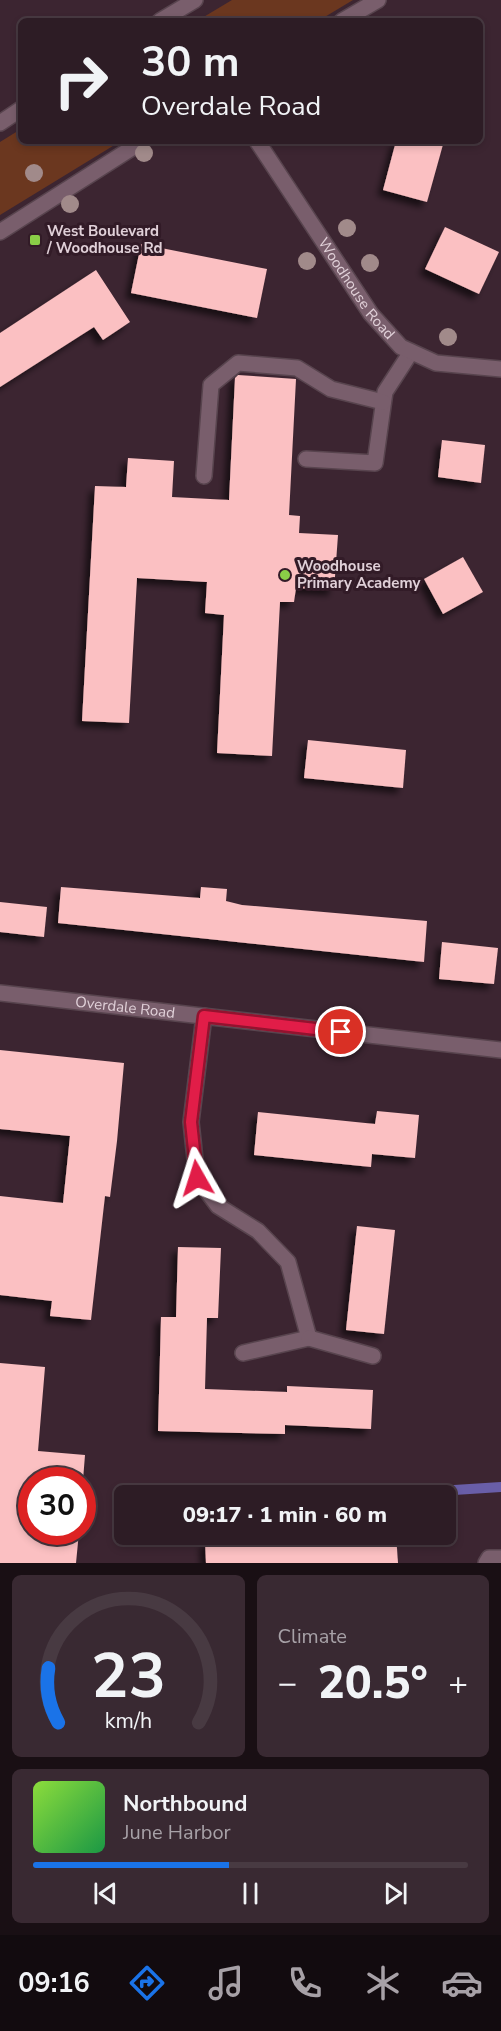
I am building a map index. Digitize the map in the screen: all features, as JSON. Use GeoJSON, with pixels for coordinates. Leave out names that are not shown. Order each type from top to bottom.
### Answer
{"type":"FeatureCollection","features":[{"type":"Feature","properties":{"kind":"street"},"geometry":{"type":"LineString","coordinates":[[165,18],[195,0]]}},
{"type":"Feature","properties":{"kind":"street"},"geometry":{"type":"LineString","coordinates":[[347,18],[378,0]]}},
{"type":"Feature","properties":{"kind":"street"},"geometry":{"type":"LineString","coordinates":[[0,123],[18,111]]}},
{"type":"Feature","properties":{"kind":"street"},"geometry":{"type":"LineString","coordinates":[[0,232],[138,144]]}},
{"type":"Feature","properties":{"kind":"street","name":"Woodhouse Road"},"geometry":{"type":"LineString","coordinates":[[259,144],[371,314],[401,347],[436,363],[501,369]]}},
{"type":"Feature","properties":{"kind":"street"},"geometry":{"type":"LineString","coordinates":[[306,459],[375,463],[385,392],[411,352]]}},
{"type":"Feature","properties":{"kind":"street"},"geometry":{"type":"LineString","coordinates":[[204,476],[211,386],[238,363],[297,368],[331,389],[384,402]]}},
{"type":"Feature","properties":{"kind":"street","name":"Overdale Road"},"geometry":{"type":"LineString","coordinates":[[0,993],[501,1050]]}},
{"type":"Feature","properties":{"kind":"street"},"geometry":{"type":"LineString","coordinates":[[204,1016],[191,1122],[197,1178],[218,1206],[258,1231],[288,1263],[309,1338]]}},
{"type":"Feature","properties":{"kind":"street"},"geometry":{"type":"LineString","coordinates":[[243,1353],[309,1338],[373,1356]]}},
{"type":"Feature","properties":{"kind":"street"},"geometry":{"type":"LineString","coordinates":[[486,1563],[489,1558],[501,1558]]}},
{"type":"Feature","properties":{"kind":"shaded area"},"geometry":{"type":"Polygon","coordinates":[[[232,0],[353,0],[323,18],[202,18],[232,0]]]}},
{"type":"Feature","properties":{"kind":"shaded area"},"geometry":{"type":"Polygon","coordinates":[[[18,131],[18,144],[116,144],[0,215],[0,142],[18,131]]]}},
{"type":"Feature","properties":{"kind":"building"},"geometry":{"type":"Polygon","coordinates":[[[395,144],[443,144],[427,202],[383,190],[395,144]]]}},
{"type":"Feature","properties":{"kind":"building"},"geometry":{"type":"Polygon","coordinates":[[[445,227],[499,252],[479,294],[425,269],[445,227]]]}},
{"type":"Feature","properties":{"kind":"building"},"geometry":{"type":"Polygon","coordinates":[[[141,244],[267,269],[257,318],[131,293],[141,244]]]}},
{"type":"Feature","properties":{"kind":"building"},"geometry":{"type":"Polygon","coordinates":[[[96,270],[130,322],[103,340],[94,327],[0,387],[0,333],[96,270]]]}},
{"type":"Feature","properties":{"kind":"building"},"geometry":{"type":"Polygon","coordinates":[[[238,375],[296,379],[289,515],[300,516],[299,533],[338,535],[334,590],[296,588],[294,602],[280,602],[272,756],[217,753],[224,615],[205,613],[207,582],[137,578],[129,723],[82,721],[95,486],[126,487],[128,458],[174,461],[172,497],[229,500],[235,378],[238,375]]]}},
{"type":"Feature","properties":{"kind":"building"},"geometry":{"type":"Polygon","coordinates":[[[442,440],[485,445],[481,483],[438,477],[442,440]]]}},
{"type":"Feature","properties":{"kind":"building"},"geometry":{"type":"Polygon","coordinates":[[[463,557],[483,592],[443,614],[424,579],[463,557]]]}},
{"type":"Feature","properties":{"kind":"building"},"geometry":{"type":"Polygon","coordinates":[[[308,740],[406,750],[403,788],[304,778],[308,740]]]}},
{"type":"Feature","properties":{"kind":"building"},"geometry":{"type":"Polygon","coordinates":[[[61,887],[200,898],[201,887],[227,889],[226,901],[242,905],[427,921],[424,962],[58,923],[61,887]]]}},
{"type":"Feature","properties":{"kind":"building"},"geometry":{"type":"Polygon","coordinates":[[[0,902],[47,907],[44,937],[0,932],[0,902]]]}},
{"type":"Feature","properties":{"kind":"building"},"geometry":{"type":"Polygon","coordinates":[[[442,942],[498,948],[494,984],[439,979],[442,942]]]}},
{"type":"Feature","properties":{"kind":"building"},"geometry":{"type":"Polygon","coordinates":[[[0,1050],[124,1063],[110,1197],[105,1196],[91,1320],[50,1316],[52,1301],[0,1295],[0,1196],[63,1203],[70,1136],[0,1129],[0,1050]]]}},
{"type":"Feature","properties":{"kind":"building"},"geometry":{"type":"Polygon","coordinates":[[[377,1111],[419,1115],[415,1158],[372,1154],[371,1167],[254,1155],[258,1112],[375,1124],[377,1111]]]}},
{"type":"Feature","properties":{"kind":"building"},"geometry":{"type":"Polygon","coordinates":[[[357,1226],[395,1230],[384,1334],[346,1330],[357,1226]]]}},
{"type":"Feature","properties":{"kind":"building"},"geometry":{"type":"Polygon","coordinates":[[[178,1247],[221,1248],[218,1318],[207,1318],[205,1389],[287,1392],[287,1386],[373,1390],[371,1429],[285,1425],[285,1434],[158,1431],[161,1317],[176,1317],[178,1247]]]}},
{"type":"Feature","properties":{"kind":"building"},"geometry":{"type":"Polygon","coordinates":[[[0,1363],[45,1367],[38,1451],[85,1455],[84,1467],[18,1467],[18,1545],[78,1545],[76,1563],[0,1563],[0,1363]]]}},
{"type":"Feature","properties":{"kind":"building"},"geometry":{"type":"Polygon","coordinates":[[[205,1545],[397,1545],[398,1563],[206,1563],[205,1545]]]}},
{"type":"Feature","properties":{"kind":"waterway"},"geometry":{"type":"LineString","coordinates":[[456,1490],[501,1487]]}},
{"type":"Feature","properties":{"kind":"place","name":"West Boulevard / Woodhouse Rd"},"geometry":{"type":"Point","coordinates":[35,240]}},
{"type":"Feature","properties":{"kind":"place","name":"Woodhouse Primary Academy"},"geometry":{"type":"Point","coordinates":[285,575]}},
{"type":"Feature","properties":{"kind":"route"},"geometry":{"type":"LineString","coordinates":[[197,1178],[191,1122],[204,1016],[341,1032]]}}]}
